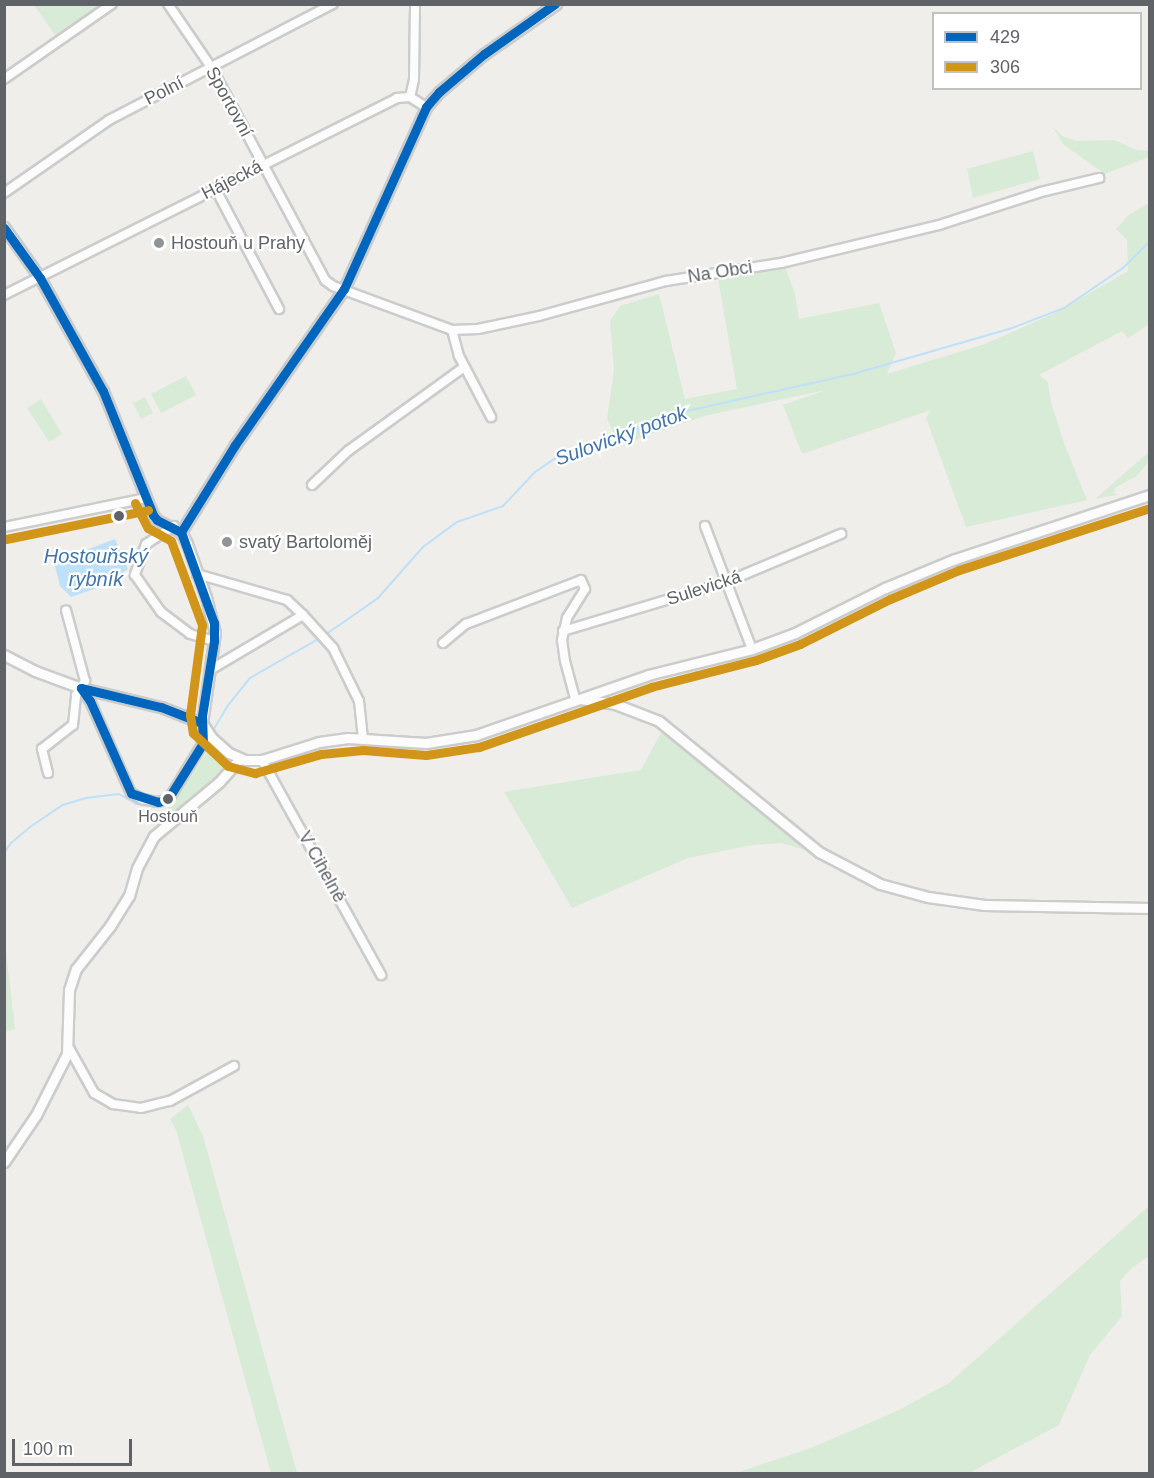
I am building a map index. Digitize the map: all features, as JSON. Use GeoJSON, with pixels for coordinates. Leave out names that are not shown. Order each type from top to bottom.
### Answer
{"type":"FeatureCollection","features":[{"type":"Feature","properties":{"kind":"street"},"geometry":{"type":"LineString","coordinates":[[4,79],[112,4]]}},
{"type":"Feature","properties":{"kind":"street","name":"Sportovní"},"geometry":{"type":"LineString","coordinates":[[168,4],[211,67],[324,280],[344,289]]}},
{"type":"Feature","properties":{"kind":"street","name":"Polní"},"geometry":{"type":"LineString","coordinates":[[4,193],[109,120],[333,4]]}},
{"type":"Feature","properties":{"kind":"street"},"geometry":{"type":"LineString","coordinates":[[415,4],[414,79],[410,97],[426,107]]}},
{"type":"Feature","properties":{"kind":"street"},"geometry":{"type":"LineString","coordinates":[[214,641],[190,634],[161,612],[135,575],[146,544],[177,529],[344,289],[426,107],[439,92],[483,54],[555,5]]}},
{"type":"Feature","properties":{"kind":"street","name":"Hájecká"},"geometry":{"type":"LineString","coordinates":[[4,295],[397,98],[410,97]]}},
{"type":"Feature","properties":{"kind":"street","name":"Na Obci"},"geometry":{"type":"LineString","coordinates":[[344,289],[452,330],[489,327],[666,281],[780,262],[939,225],[1029,195],[1099,178]]}},
{"type":"Feature","properties":{"kind":"street"},"geometry":{"type":"LineString","coordinates":[[215,188],[279,309]]}},
{"type":"Feature","properties":{"kind":"street"},"geometry":{"type":"LineString","coordinates":[[4,227],[40,278],[103,391],[157,520],[177,529],[197,574],[214,623],[214,641],[202,723],[203,743],[168,799],[158,802],[142,799],[131,793],[90,701],[81,688]]}},
{"type":"Feature","properties":{"kind":"street"},"geometry":{"type":"LineString","coordinates":[[452,330],[464,367],[491,417]]}},
{"type":"Feature","properties":{"kind":"street"},"geometry":{"type":"LineString","coordinates":[[312,485],[348,451],[464,367]]}},
{"type":"Feature","properties":{"kind":"street"},"geometry":{"type":"LineString","coordinates":[[4,655],[35,671],[81,688],[161,707],[202,723],[212,737],[240,759],[262,760],[319,742],[363,738],[426,743],[476,735],[648,675],[752,649],[795,633],[855,602],[955,559],[1149,495]]}},
{"type":"Feature","properties":{"kind":"street"},"geometry":{"type":"LineString","coordinates":[[4,527],[146,498]]}},
{"type":"Feature","properties":{"kind":"street"},"geometry":{"type":"LineString","coordinates":[[705,526],[752,649]]}},
{"type":"Feature","properties":{"kind":"street","name":"Sulevická"},"geometry":{"type":"LineString","coordinates":[[563,631],[726,582],[841,534]]}},
{"type":"Feature","properties":{"kind":"street"},"geometry":{"type":"LineString","coordinates":[[197,574],[287,600],[303,615],[333,648],[359,701],[363,738]]}},
{"type":"Feature","properties":{"kind":"street"},"geometry":{"type":"LineString","coordinates":[[443,643],[466,624],[581,580],[584,585],[583,594],[572,609],[563,631],[565,661],[575,699]]}},
{"type":"Feature","properties":{"kind":"street"},"geometry":{"type":"LineString","coordinates":[[48,773],[42,748],[73,724],[76,695],[85,681],[66,610]]}},
{"type":"Feature","properties":{"kind":"street"},"geometry":{"type":"LineString","coordinates":[[210,670],[303,615]]}},
{"type":"Feature","properties":{"kind":"street"},"geometry":{"type":"LineString","coordinates":[[575,699],[615,704],[659,721],[819,852],[880,884],[928,897],[984,904],[1149,908]]}},
{"type":"Feature","properties":{"kind":"street"},"geometry":{"type":"LineString","coordinates":[[4,1162],[36,1115],[69,1048],[69,993],[73,974],[129,896],[137,868],[154,836],[219,782],[240,759]]}},
{"type":"Feature","properties":{"kind":"street","name":"V Cihelně"},"geometry":{"type":"LineString","coordinates":[[262,760],[381,975]]}},
{"type":"Feature","properties":{"kind":"street"},"geometry":{"type":"LineString","coordinates":[[69,1048],[94,1093],[113,1104],[141,1108],[170,1101],[234,1066]]}},
{"type":"Feature","properties":{"kind":"green space"},"geometry":{"type":"Polygon","coordinates":[[[34,5],[100,5],[55,35],[34,5]]]}},
{"type":"Feature","properties":{"kind":"green space"},"geometry":{"type":"Polygon","coordinates":[[[1052,126],[1062,136],[1077,141],[1114,140],[1137,150],[1149,151],[1149,157],[1105,174],[1063,144],[1052,126]]]}},
{"type":"Feature","properties":{"kind":"green space"},"geometry":{"type":"Polygon","coordinates":[[[1033,151],[1040,179],[973,198],[967,169],[1033,151]]]}},
{"type":"Feature","properties":{"kind":"green space"},"geometry":{"type":"Polygon","coordinates":[[[1149,203],[1149,324],[1128,338],[1122,331],[1039,375],[1048,382],[1051,402],[1064,443],[1087,500],[966,527],[926,418],[931,410],[802,454],[783,405],[826,390],[708,415],[619,445],[607,419],[614,370],[610,321],[620,306],[659,294],[685,399],[737,389],[718,278],[784,264],[795,294],[799,319],[879,303],[896,353],[887,374],[985,344],[1055,313],[1128,271],[1127,240],[1116,229],[1129,215],[1149,203]]]}},
{"type":"Feature","properties":{"kind":"green space"},"geometry":{"type":"Polygon","coordinates":[[[186,376],[196,395],[161,413],[151,394],[186,376]]]}},
{"type":"Feature","properties":{"kind":"green space"},"geometry":{"type":"Polygon","coordinates":[[[145,397],[153,413],[141,419],[133,403],[145,397]]]}},
{"type":"Feature","properties":{"kind":"green space"},"geometry":{"type":"Polygon","coordinates":[[[41,399],[62,434],[49,442],[27,408],[41,399]]]}},
{"type":"Feature","properties":{"kind":"green space"},"geometry":{"type":"Polygon","coordinates":[[[1149,452],[1149,461],[1137,476],[1116,487],[1113,493],[1117,495],[1095,499],[1149,452]]]}},
{"type":"Feature","properties":{"kind":"green space"},"geometry":{"type":"Polygon","coordinates":[[[662,731],[805,850],[781,843],[752,845],[688,858],[572,908],[504,792],[641,770],[662,731]]]}},
{"type":"Feature","properties":{"kind":"green space"},"geometry":{"type":"Polygon","coordinates":[[[218,748],[229,765],[216,780],[171,813],[167,807],[178,797],[208,749],[213,751],[218,748]]]}},
{"type":"Feature","properties":{"kind":"green space"},"geometry":{"type":"Polygon","coordinates":[[[5,942],[15,1029],[4,1032],[5,942]]]}},
{"type":"Feature","properties":{"kind":"green space"},"geometry":{"type":"Polygon","coordinates":[[[188,1105],[203,1136],[297,1473],[271,1473],[176,1130],[170,1119],[188,1105]]]}},
{"type":"Feature","properties":{"kind":"green space"},"geometry":{"type":"Polygon","coordinates":[[[1149,1206],[1149,1256],[1131,1269],[1120,1281],[1122,1316],[1090,1355],[1059,1425],[969,1473],[736,1473],[811,1448],[897,1411],[949,1383],[1149,1206]]]}},
{"type":"Feature","properties":{"kind":"water","name":"Hostouňský rybník"},"geometry":{"type":"Polygon","coordinates":[[[115,539],[128,569],[106,585],[71,597],[60,586],[54,562],[115,539]]]}},
{"type":"Feature","properties":{"kind":"waterway","name":"Sulovický potok"},"geometry":{"type":"LineString","coordinates":[[325,635],[378,598],[423,547],[457,522],[503,506],[535,472],[554,459],[687,411],[853,374],[1012,328],[1064,308],[1123,268],[1150,241]]}},
{"type":"Feature","properties":{"kind":"waterway","name":"Sulovický potok"},"geometry":{"type":"LineString","coordinates":[[212,732],[229,704],[250,678],[320,638]]}},
{"type":"Feature","properties":{"kind":"waterway","name":"Sulovický potok"},"geometry":{"type":"LineString","coordinates":[[196,761],[209,741]]}},
{"type":"Feature","properties":{"kind":"waterway","name":"Sulovický potok"},"geometry":{"type":"LineString","coordinates":[[4,853],[11,843],[30,827],[63,805],[86,798],[119,794],[136,804],[165,806],[167,803]]}},
{"type":"Feature","properties":{"kind":"transit line","name":"429"},"geometry":{"type":"LineString","coordinates":[[181,532],[235,445],[344,289],[426,107],[439,92],[484,54],[555,4]]}},
{"type":"Feature","properties":{"kind":"transit line","name":"429"},"geometry":{"type":"LineString","coordinates":[[4,228],[40,278],[103,391],[153,515],[157,520],[181,532],[214,623],[214,641],[202,716],[203,743],[168,799],[158,802],[131,793],[90,701],[81,688]]}},
{"type":"Feature","properties":{"kind":"transit line","name":"306"},"geometry":{"type":"LineString","coordinates":[[135,503],[148,528],[171,541],[202,625],[190,715],[193,733],[228,766],[255,773],[321,754],[363,750],[426,755],[479,747],[651,687],[756,660],[800,644],[890,599],[959,570],[1150,508]]}},
{"type":"Feature","properties":{"kind":"transit line","name":"306"},"geometry":{"type":"LineString","coordinates":[[6,539],[148,510]]}},
{"type":"Feature","properties":{"kind":"transit line","name":"429"},"geometry":{"type":"LineString","coordinates":[[81,688],[161,707],[202,723]]}},
{"type":"Feature","properties":{"kind":"place","name":"Hostouň u Prahy"},"geometry":{"type":"Point","coordinates":[159,243]}},
{"type":"Feature","properties":{"kind":"place","name":"svatý Bartoloměj"},"geometry":{"type":"Point","coordinates":[227,542]}},
{"type":"Feature","properties":{"kind":"place","name":"Hostouň"},"geometry":{"type":"Point","coordinates":[168,799]}}]}
